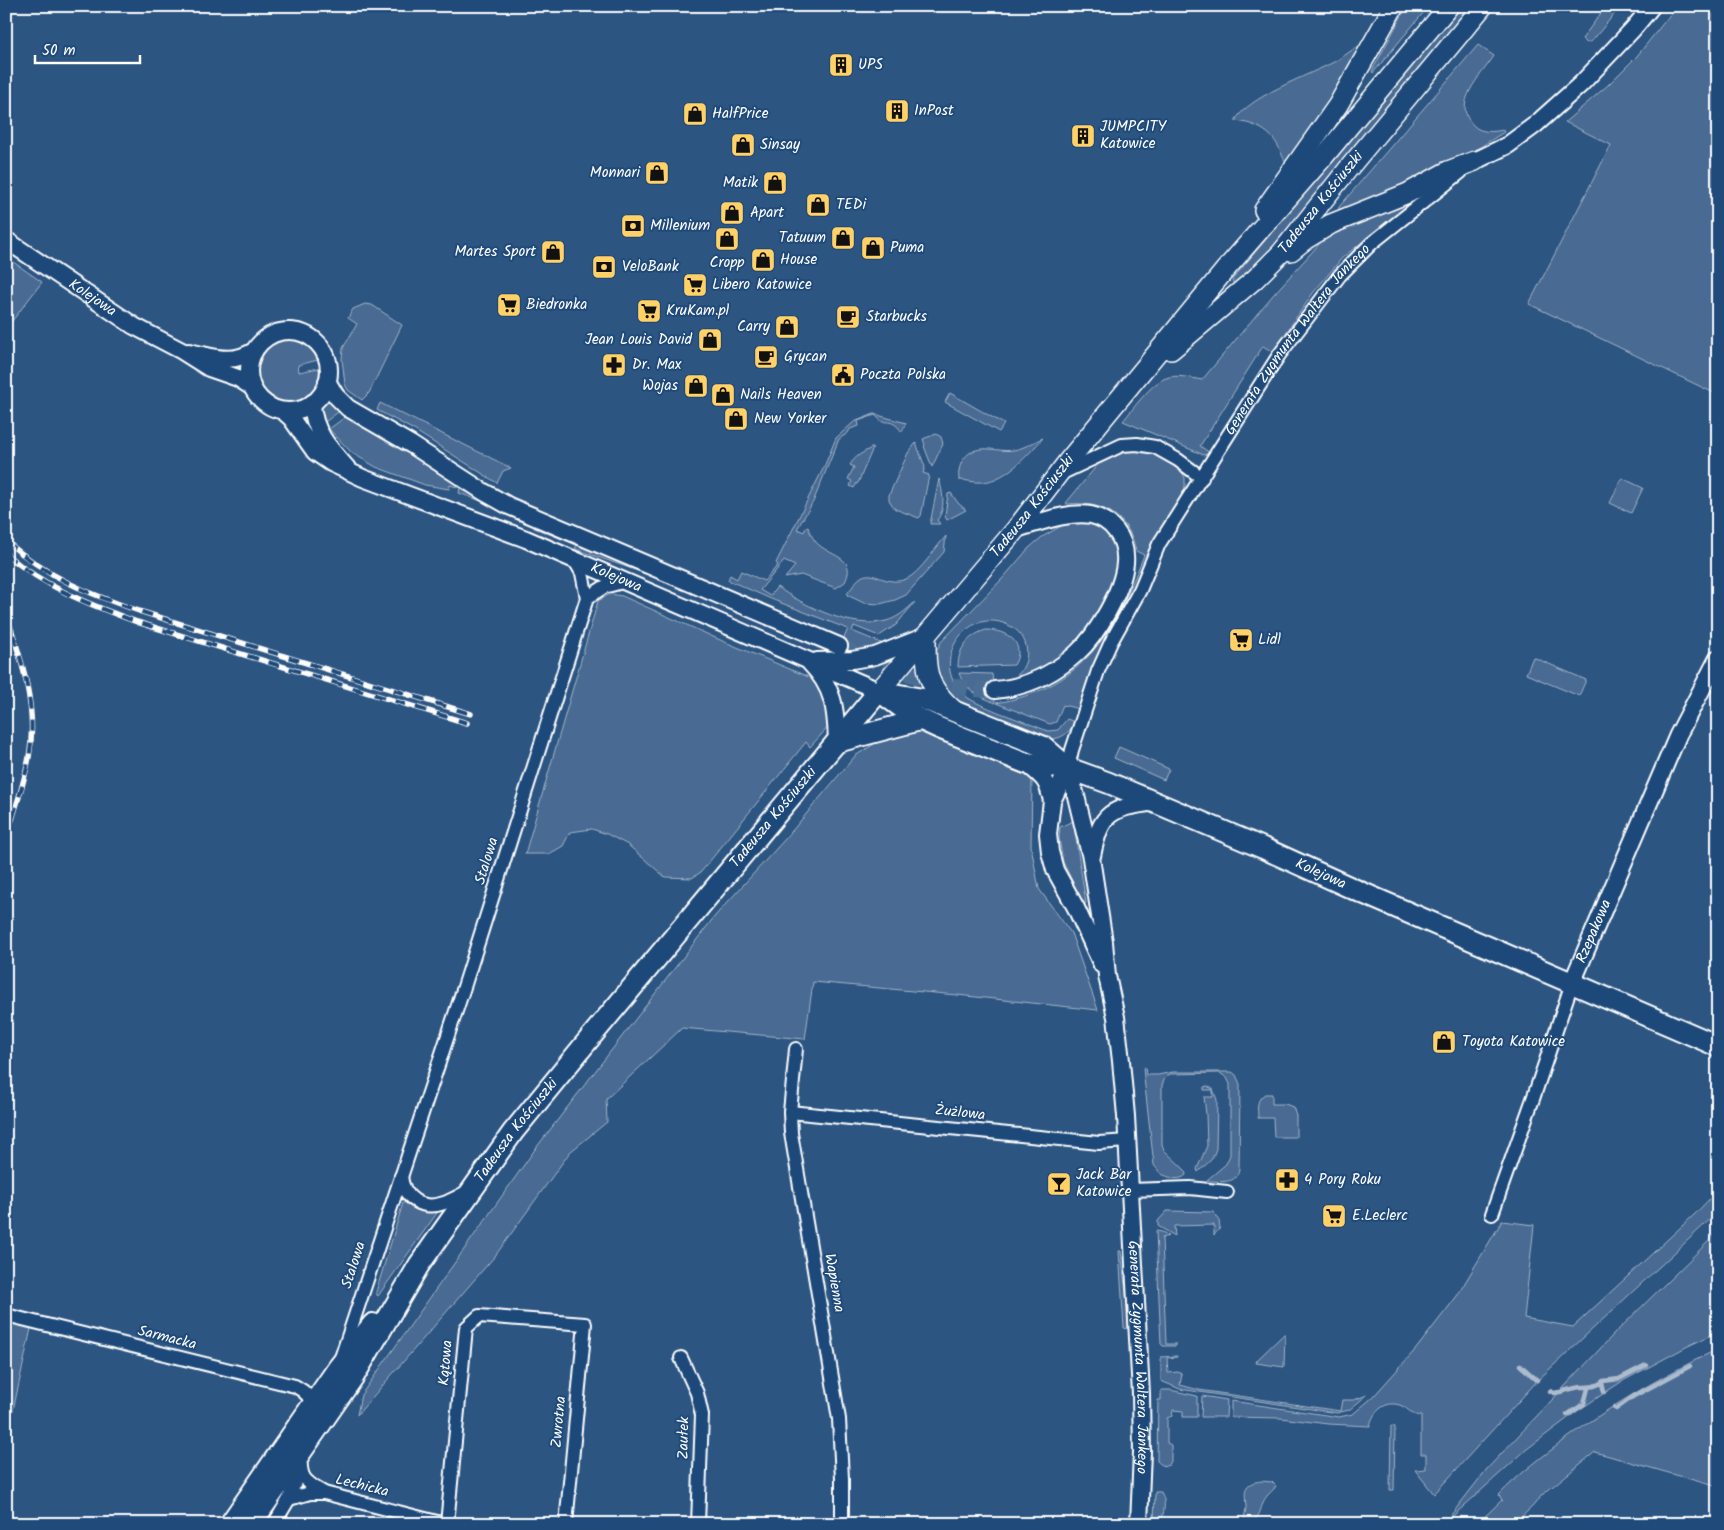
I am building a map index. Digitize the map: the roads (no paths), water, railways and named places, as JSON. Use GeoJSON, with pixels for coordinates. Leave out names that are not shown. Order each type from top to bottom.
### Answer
{"type":"FeatureCollection","features":[{"type":"Feature","properties":{"kind":"main road"},"geometry":{"type":"LineString","coordinates":[[1224,270],[1338,105],[1394,6]]}},
{"type":"Feature","properties":{"kind":"main road","name":"Tadeusza Kościuszki"},"geometry":{"type":"LineString","coordinates":[[251,1524],[301,1460],[354,1376],[419,1266],[513,1132],[1016,528],[1224,270],[1326,154],[1449,6]]}},
{"type":"Feature","properties":{"kind":"main road","name":"Tadeusza Kościuszki"},"geometry":{"type":"LineString","coordinates":[[1137,378],[1255,279],[1281,253],[1483,6]]}},
{"type":"Feature","properties":{"kind":"main road"},"geometry":{"type":"LineString","coordinates":[[1255,279],[1306,239],[1331,224],[1408,192],[1448,171],[1474,161]]}},
{"type":"Feature","properties":{"kind":"main road"},"geometry":{"type":"LineString","coordinates":[[926,636],[926,663],[931,684],[943,700],[956,712]]}},
{"type":"Feature","properties":{"kind":"main road","name":"Kolejowa"},"geometry":{"type":"LineString","coordinates":[[879,692],[923,699],[956,712],[1044,748],[1068,768]]}},
{"type":"Feature","properties":{"kind":"main road","name":"Kolejowa"},"geometry":{"type":"LineString","coordinates":[[879,692],[920,720],[1026,763],[1068,768],[1154,802],[1718,1046]]}},
{"type":"Feature","properties":{"kind":"main road"},"geometry":{"type":"LineString","coordinates":[[838,742],[920,720]]}},
{"type":"Feature","properties":{"kind":"main road","name":"Tadeusza Kościuszki"},"geometry":{"type":"LineString","coordinates":[[230,1524],[338,1368],[419,1266]]}},
{"type":"Feature","properties":{"kind":"street","name":"Generała Zygmunta Waltera Jankego"},"geometry":{"type":"LineString","coordinates":[[1107,976],[1076,908],[1052,862],[1048,834],[1052,801],[1068,768],[1092,689],[1112,642],[1140,590],[1159,544],[1279,355],[1340,275],[1372,244],[1474,161],[1508,145],[1535,124],[1581,84],[1652,6]]}},
{"type":"Feature","properties":{"kind":"street","name":"Kolejowa"},"geometry":{"type":"LineString","coordinates":[[6,240],[124,320],[182,351],[209,368],[238,378],[252,387]]}},
{"type":"Feature","properties":{"kind":"street"},"geometry":{"type":"LineString","coordinates":[[292,331],[304,335],[319,345],[325,355],[328,367],[327,381],[324,390],[312,403],[299,410],[283,411],[268,405],[262,400],[252,387],[248,370],[254,351],[263,340],[275,334],[292,331]]}},
{"type":"Feature","properties":{"kind":"street","name":"Kolejowa"},"geometry":{"type":"LineString","coordinates":[[182,351],[234,359],[254,351]]}},
{"type":"Feature","properties":{"kind":"street"},"geometry":{"type":"LineString","coordinates":[[327,381],[336,396],[348,408],[412,445],[509,506],[839,646]]}},
{"type":"Feature","properties":{"kind":"street"},"geometry":{"type":"LineString","coordinates":[[312,403],[313,418],[318,431],[350,471]]}},
{"type":"Feature","properties":{"kind":"street","name":"Kolejowa"},"geometry":{"type":"LineString","coordinates":[[283,411],[291,418],[316,452],[331,463],[526,538],[879,692]]}},
{"type":"Feature","properties":{"kind":"street"},"geometry":{"type":"LineString","coordinates":[[1056,476],[1122,445],[1137,444],[1155,447],[1178,460],[1202,478]]}},
{"type":"Feature","properties":{"kind":"street"},"geometry":{"type":"LineString","coordinates":[[995,690],[1017,687],[1038,680],[1058,668],[1077,653],[1093,634],[1106,612],[1121,580],[1125,564],[1125,553],[1120,536],[1102,518],[1082,514],[1070,515],[1016,528]]}},
{"type":"Feature","properties":{"kind":"street"},"geometry":{"type":"LineString","coordinates":[[573,558],[582,573],[587,598],[604,587],[626,581]]}},
{"type":"Feature","properties":{"kind":"street","name":"Stalowa"},"geometry":{"type":"LineString","coordinates":[[338,1368],[465,984],[587,598]]}},
{"type":"Feature","properties":{"kind":"street"},"geometry":{"type":"LineString","coordinates":[[807,660],[829,662],[875,656],[926,636]]}},
{"type":"Feature","properties":{"kind":"street","name":"Rzepakowa"},"geometry":{"type":"LineString","coordinates":[[1492,1214],[1572,983],[1678,735],[1718,658]]}},
{"type":"Feature","properties":{"kind":"street"},"geometry":{"type":"LineString","coordinates":[[807,660],[821,674],[831,695],[837,719],[838,742]]}},
{"type":"Feature","properties":{"kind":"street"},"geometry":{"type":"LineString","coordinates":[[1026,763],[1043,777],[1048,784],[1052,801]]}},
{"type":"Feature","properties":{"kind":"street","name":"Generała Zygmunta Waltera Jankego"},"geometry":{"type":"LineString","coordinates":[[1068,768],[1091,858],[1104,942],[1107,976],[1118,1035],[1127,1141],[1142,1421],[1139,1524]]}},
{"type":"Feature","properties":{"kind":"street"},"geometry":{"type":"LineString","coordinates":[[1091,858],[1095,837],[1103,820],[1119,808],[1154,802]]}},
{"type":"Feature","properties":{"kind":"street","name":"Wapienna"},"geometry":{"type":"LineString","coordinates":[[796,1049],[790,1112],[791,1133],[839,1419],[842,1524]]}},
{"type":"Feature","properties":{"kind":"street","name":"Żużlowa"},"geometry":{"type":"LineString","coordinates":[[790,1112],[1099,1143],[1127,1141]]}},
{"type":"Feature","properties":{"kind":"street"},"geometry":{"type":"LineString","coordinates":[[401,1173],[402,1186],[407,1194],[415,1201],[427,1205],[443,1204],[471,1190]]}},
{"type":"Feature","properties":{"kind":"street"},"geometry":{"type":"LineString","coordinates":[[1130,1190],[1190,1188],[1227,1192]]}},
{"type":"Feature","properties":{"kind":"street","name":"Sarmacka"},"geometry":{"type":"LineString","coordinates":[[6,1315],[295,1386],[314,1402]]}},
{"type":"Feature","properties":{"kind":"street","name":"Kątowa"},"geometry":{"type":"LineString","coordinates":[[446,1524],[466,1328],[479,1316],[585,1324]]}},
{"type":"Feature","properties":{"kind":"street","name":"Zwrotna"},"geometry":{"type":"LineString","coordinates":[[566,1524],[585,1324]]}},
{"type":"Feature","properties":{"kind":"street","name":"Zaułek"},"geometry":{"type":"LineString","coordinates":[[681,1358],[697,1392],[702,1414],[698,1524]]}},
{"type":"Feature","properties":{"kind":"street"},"geometry":{"type":"LineString","coordinates":[[274,1524],[289,1499],[301,1460]]}},
{"type":"Feature","properties":{"kind":"street","name":"Lechicka"},"geometry":{"type":"LineString","coordinates":[[301,1460],[302,1475],[308,1484],[324,1494],[446,1524]]}},
{"type":"Feature","properties":{"kind":"street"},"geometry":{"type":"LineString","coordinates":[[289,1499],[310,1494],[324,1494]]}},
{"type":"Feature","properties":{"kind":"waterway"},"geometry":{"type":"LineString","coordinates":[[1520,1365],[1537,1380]]}},
{"type":"Feature","properties":{"kind":"waterway"},"geometry":{"type":"LineString","coordinates":[[1550,1391],[1554,1393],[1596,1386],[1603,1381],[1619,1379],[1646,1365]]}},
{"type":"Feature","properties":{"kind":"waterway"},"geometry":{"type":"LineString","coordinates":[[1614,1407],[1616,1409],[1634,1396],[1690,1366]]}},
{"type":"Feature","properties":{"kind":"waterway"},"geometry":{"type":"LineString","coordinates":[[1602,1383],[1604,1392]]}},
{"type":"Feature","properties":{"kind":"waterway"},"geometry":{"type":"LineString","coordinates":[[1567,1415],[1584,1404],[1588,1388]]}},
{"type":"Feature","properties":{"kind":"tunnel"},"geometry":{"type":"LineString","coordinates":[[839,646],[934,682],[974,689],[995,690]]}},
{"type":"Feature","properties":{"kind":"railway"},"geometry":{"type":"LineString","coordinates":[[6,541],[53,575],[85,591],[139,611],[471,714]]}},
{"type":"Feature","properties":{"kind":"railway"},"geometry":{"type":"LineString","coordinates":[[6,554],[52,586],[101,609],[137,622],[467,723]]}},
{"type":"Feature","properties":{"kind":"railway"},"geometry":{"type":"LineString","coordinates":[[6,614],[23,667],[30,703],[31,721],[31,739],[27,767],[6,839]]}},
{"type":"Feature","properties":{"kind":"place","name":"UPS"},"geometry":{"type":"Point","coordinates":[841,65]}},
{"type":"Feature","properties":{"kind":"place","name":"InPost"},"geometry":{"type":"Point","coordinates":[897,111]}},
{"type":"Feature","properties":{"kind":"place","name":"HalfPrice"},"geometry":{"type":"Point","coordinates":[695,114]}},
{"type":"Feature","properties":{"kind":"place","name":"JUMPCITY Katowice"},"geometry":{"type":"Point","coordinates":[1083,136]}},
{"type":"Feature","properties":{"kind":"place","name":"Sinsay"},"geometry":{"type":"Point","coordinates":[743,145]}},
{"type":"Feature","properties":{"kind":"place","name":"Monnari"},"geometry":{"type":"Point","coordinates":[657,173]}},
{"type":"Feature","properties":{"kind":"place","name":"Matik"},"geometry":{"type":"Point","coordinates":[775,183]}},
{"type":"Feature","properties":{"kind":"place","name":"TEDi"},"geometry":{"type":"Point","coordinates":[818,205]}},
{"type":"Feature","properties":{"kind":"place","name":"Apart"},"geometry":{"type":"Point","coordinates":[732,213]}},
{"type":"Feature","properties":{"kind":"place","name":"Millenium"},"geometry":{"type":"Point","coordinates":[633,226]}},
{"type":"Feature","properties":{"kind":"place","name":"Tatuum"},"geometry":{"type":"Point","coordinates":[843,238]}},
{"type":"Feature","properties":{"kind":"place","name":"Cropp"},"geometry":{"type":"Point","coordinates":[727,239]}},
{"type":"Feature","properties":{"kind":"place","name":"Puma"},"geometry":{"type":"Point","coordinates":[873,248]}},
{"type":"Feature","properties":{"kind":"place","name":"Martes Sport"},"geometry":{"type":"Point","coordinates":[553,252]}},
{"type":"Feature","properties":{"kind":"place","name":"House"},"geometry":{"type":"Point","coordinates":[763,260]}},
{"type":"Feature","properties":{"kind":"place","name":"VeloBank"},"geometry":{"type":"Point","coordinates":[604,267]}},
{"type":"Feature","properties":{"kind":"place","name":"Libero Katowice"},"geometry":{"type":"Point","coordinates":[695,285]}},
{"type":"Feature","properties":{"kind":"place","name":"Biedronka"},"geometry":{"type":"Point","coordinates":[509,305]}},
{"type":"Feature","properties":{"kind":"place","name":"KruKam.pl"},"geometry":{"type":"Point","coordinates":[649,311]}},
{"type":"Feature","properties":{"kind":"place","name":"Starbucks"},"geometry":{"type":"Point","coordinates":[848,317]}},
{"type":"Feature","properties":{"kind":"place","name":"Carry"},"geometry":{"type":"Point","coordinates":[787,327]}},
{"type":"Feature","properties":{"kind":"place","name":"Jean Louis David"},"geometry":{"type":"Point","coordinates":[710,340]}},
{"type":"Feature","properties":{"kind":"place","name":"Grycan"},"geometry":{"type":"Point","coordinates":[766,357]}},
{"type":"Feature","properties":{"kind":"place","name":"Dr. Max"},"geometry":{"type":"Point","coordinates":[614,365]}},
{"type":"Feature","properties":{"kind":"place","name":"Poczta Polska"},"geometry":{"type":"Point","coordinates":[843,375]}},
{"type":"Feature","properties":{"kind":"place","name":"Wojas"},"geometry":{"type":"Point","coordinates":[696,386]}},
{"type":"Feature","properties":{"kind":"place","name":"Nails Heaven"},"geometry":{"type":"Point","coordinates":[723,395]}},
{"type":"Feature","properties":{"kind":"place","name":"New Yorker"},"geometry":{"type":"Point","coordinates":[736,419]}},
{"type":"Feature","properties":{"kind":"place","name":"Lidl"},"geometry":{"type":"Point","coordinates":[1241,640]}},
{"type":"Feature","properties":{"kind":"place","name":"Toyota Katowice"},"geometry":{"type":"Point","coordinates":[1444,1042]}},
{"type":"Feature","properties":{"kind":"place","name":"4 Pory Roku"},"geometry":{"type":"Point","coordinates":[1287,1180]}},
{"type":"Feature","properties":{"kind":"place","name":"Jack Bar Katowice"},"geometry":{"type":"Point","coordinates":[1059,1184]}},
{"type":"Feature","properties":{"kind":"place","name":"E.Leclerc"},"geometry":{"type":"Point","coordinates":[1334,1216]}}]}
